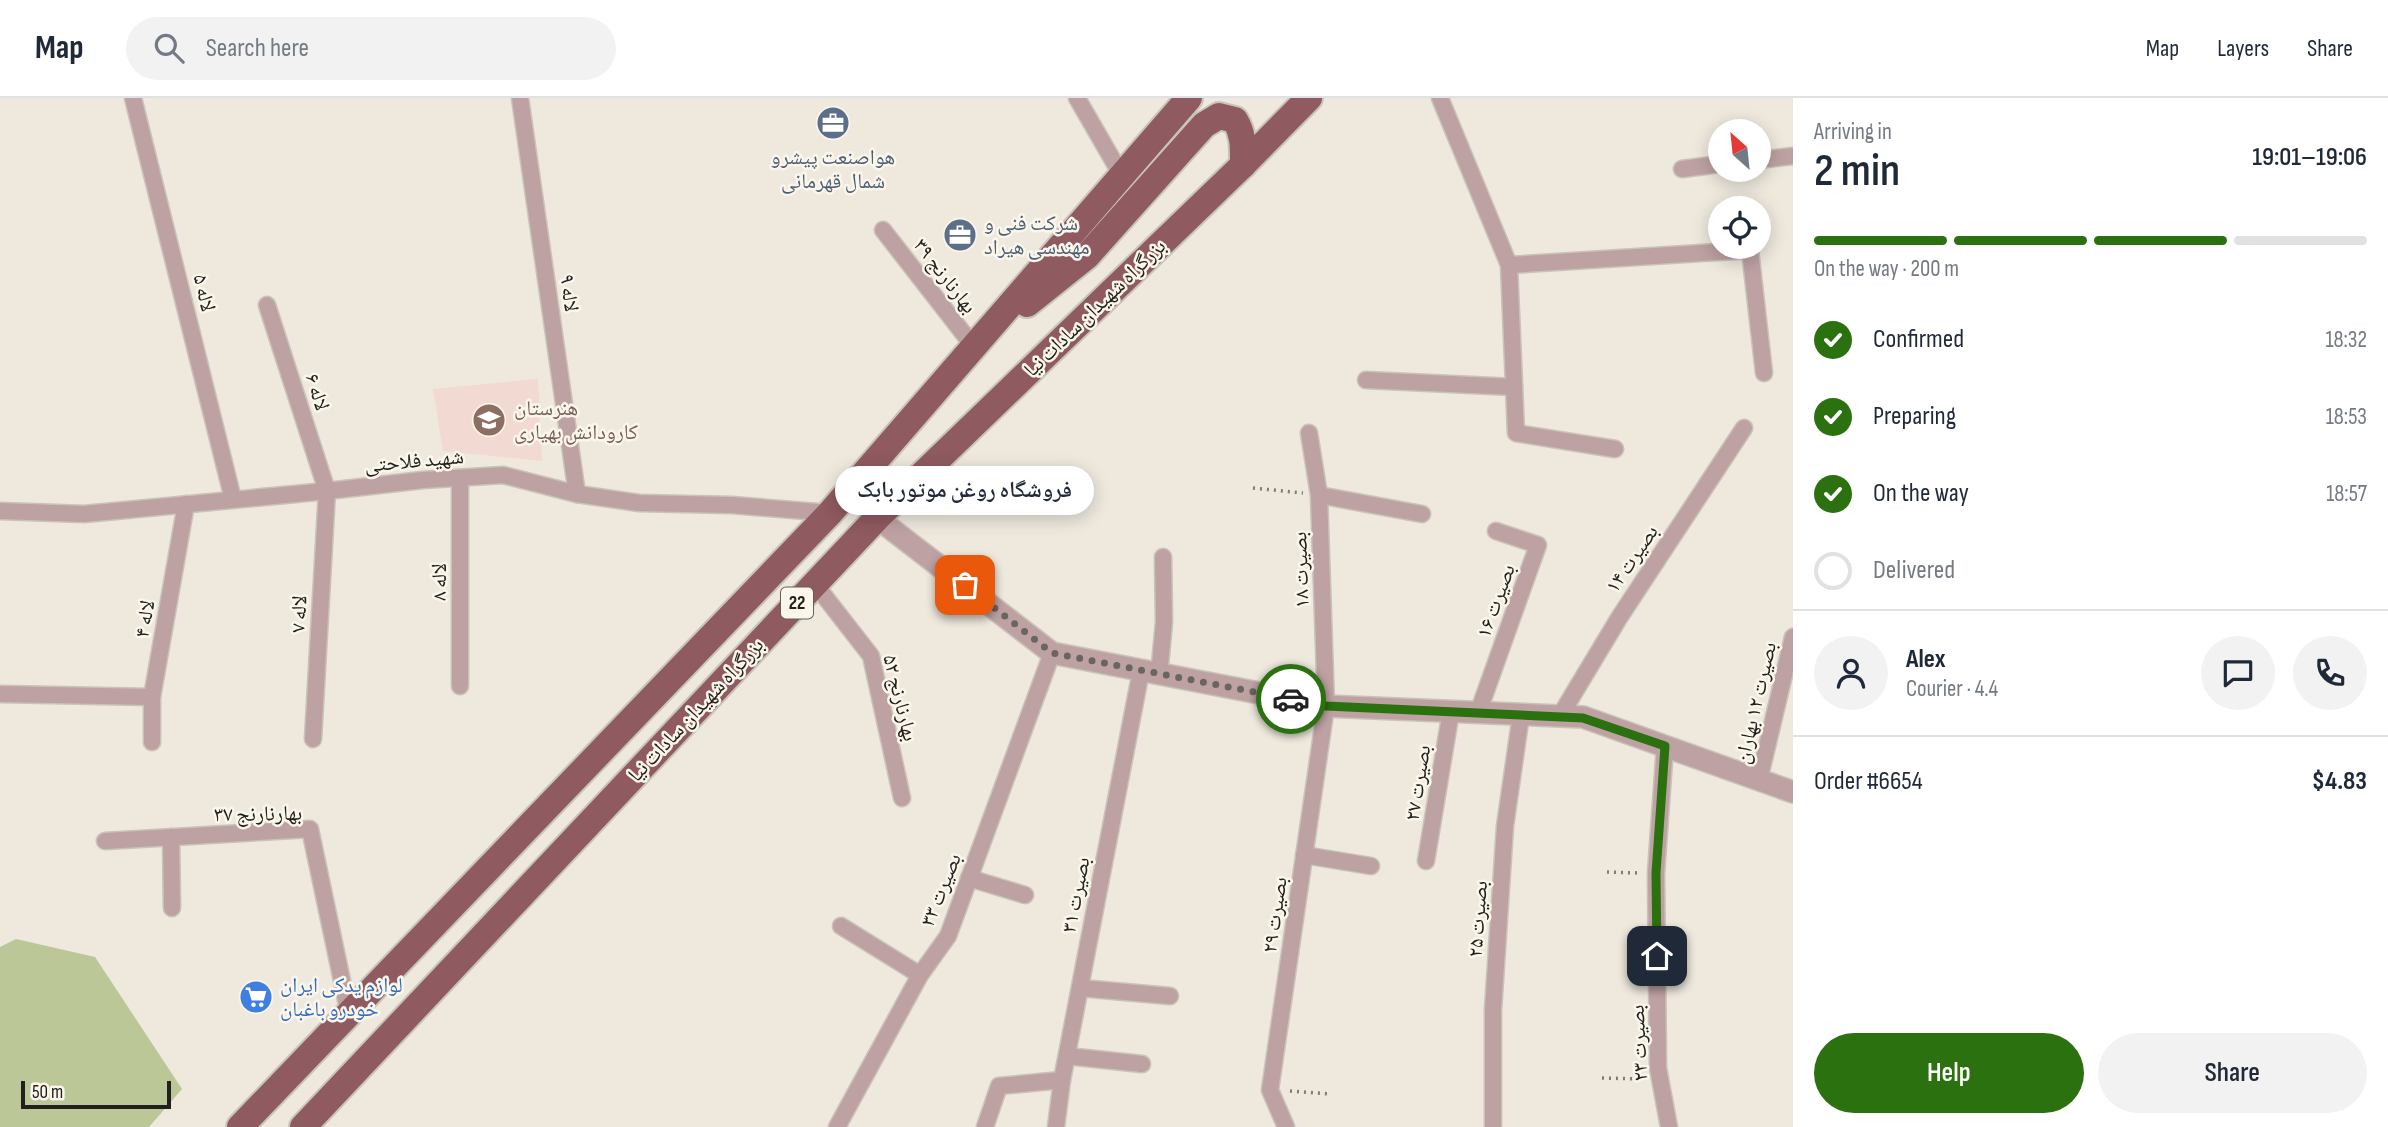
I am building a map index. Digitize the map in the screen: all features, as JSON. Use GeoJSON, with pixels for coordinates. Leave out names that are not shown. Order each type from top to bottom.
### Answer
{"type":"FeatureCollection","features":[{"type":"Feature","properties":{"kind":"highway","name":"بزرگراه شهیدان سادات نیا"},"geometry":{"type":"LineString","coordinates":[[240,1127],[830,513],[1189,98]]}},
{"type":"Feature","properties":{"kind":"highway","name":"بزرگراه شهیدان سادات نیا"},"geometry":{"type":"LineString","coordinates":[[303,1127],[877,518],[1309,98]]}},
{"type":"Feature","properties":{"kind":"highway"},"geometry":{"type":"LineString","coordinates":[[974,347],[1087,256],[1204,125],[1219,116],[1235,120],[1243,139],[1243,165]]}},
{"type":"Feature","properties":{"kind":"street","name":"لاله ۵"},"geometry":{"type":"LineString","coordinates":[[133,98],[233,499]]}},
{"type":"Feature","properties":{"kind":"street","name":"لاله ۹"},"geometry":{"type":"LineString","coordinates":[[520,98],[578,494]]}},
{"type":"Feature","properties":{"kind":"street"},"geometry":{"type":"LineString","coordinates":[[1077,98],[1122,176]]}},
{"type":"Feature","properties":{"kind":"street"},"geometry":{"type":"LineString","coordinates":[[1440,98],[1509,265],[1516,433],[1615,450]]}},
{"type":"Feature","properties":{"kind":"street"},"geometry":{"type":"LineString","coordinates":[[1771,159],[1793,156]]}},
{"type":"Feature","properties":{"kind":"street"},"geometry":{"type":"LineString","coordinates":[[1682,169],[1708,166]]}},
{"type":"Feature","properties":{"kind":"street","name":"بهارنارنج ۳۹"},"geometry":{"type":"LineString","coordinates":[[883,230],[974,347]]}},
{"type":"Feature","properties":{"kind":"street"},"geometry":{"type":"LineString","coordinates":[[1509,265],[1750,250],[1764,373]]}},
{"type":"Feature","properties":{"kind":"street","name":"لاله ۶"},"geometry":{"type":"LineString","coordinates":[[267,305],[327,491]]}},
{"type":"Feature","properties":{"kind":"street"},"geometry":{"type":"LineString","coordinates":[[1366,380],[1514,387]]}},
{"type":"Feature","properties":{"kind":"street","name":"بصیرت ۱۴"},"geometry":{"type":"LineString","coordinates":[[1560,716],[1642,597],[1744,428]]}},
{"type":"Feature","properties":{"kind":"street","name":"بصیرت ۱۸"},"geometry":{"type":"LineString","coordinates":[[1309,433],[1319,495],[1326,706]]}},
{"type":"Feature","properties":{"kind":"street","name":"شهید فلاحتی"},"geometry":{"type":"LineString","coordinates":[[0,511],[84,514],[423,480],[503,475],[578,494],[639,503],[732,505],[830,513]]}},
{"type":"Feature","properties":{"kind":"street","name":"لاله ۸"},"geometry":{"type":"LineString","coordinates":[[460,478],[460,686]]}},
{"type":"Feature","properties":{"kind":"street","name":"لاله ۷"},"geometry":{"type":"LineString","coordinates":[[313,739],[327,491]]}},
{"type":"Feature","properties":{"kind":"street"},"geometry":{"type":"LineString","coordinates":[[1319,495],[1422,514]]}},
{"type":"Feature","properties":{"kind":"street","name":"لاله ۴"},"geometry":{"type":"LineString","coordinates":[[152,742],[152,696],[186,504]]}},
{"type":"Feature","properties":{"kind":"street"},"geometry":{"type":"LineString","coordinates":[[877,518],[1052,653],[1326,706],[1583,718],[1793,792]]}},
{"type":"Feature","properties":{"kind":"street","name":"بصیرت ۱۶"},"geometry":{"type":"LineString","coordinates":[[1478,713],[1538,545],[1496,531]]}},
{"type":"Feature","properties":{"kind":"street","name":"بصیرت ۳۱"},"geometry":{"type":"LineString","coordinates":[[1056,1127],[1066,1056],[1080,988],[1150,673],[1164,622],[1163,557]]}},
{"type":"Feature","properties":{"kind":"street","name":"بهارنارنج ۵۲"},"geometry":{"type":"LineString","coordinates":[[815,584],[870,656],[902,798]]}},
{"type":"Feature","properties":{"kind":"street","name":"بصیرت ۱۲ بهاران"},"geometry":{"type":"LineString","coordinates":[[1759,780],[1793,637]]}},
{"type":"Feature","properties":{"kind":"street","name":"بصیرت ۳۳"},"geometry":{"type":"LineString","coordinates":[[837,1127],[920,975],[948,936],[1052,653]]}},
{"type":"Feature","properties":{"kind":"street"},"geometry":{"type":"LineString","coordinates":[[1,694],[152,696]]}},
{"type":"Feature","properties":{"kind":"street","name":"بصیرت ۲۹"},"geometry":{"type":"LineString","coordinates":[[1270,1090],[1326,706]]}},
{"type":"Feature","properties":{"kind":"street","name":"بصیرت ۲۷"},"geometry":{"type":"LineString","coordinates":[[1426,861],[1451,711]]}},
{"type":"Feature","properties":{"kind":"street","name":"بصیرت ۲۵"},"geometry":{"type":"LineString","coordinates":[[1493,1127],[1493,1010],[1505,826],[1521,715]]}},
{"type":"Feature","properties":{"kind":"street","name":"بصیرت ۲۳"},"geometry":{"type":"LineString","coordinates":[[1665,746],[1656,873],[1660,1079],[1669,1127]]}},
{"type":"Feature","properties":{"kind":"street","name":"بهارنارنج ۳۷"},"geometry":{"type":"LineString","coordinates":[[105,841],[310,829],[349,1014]]}},
{"type":"Feature","properties":{"kind":"street"},"geometry":{"type":"LineString","coordinates":[[170,837],[172,908]]}},
{"type":"Feature","properties":{"kind":"street"},"geometry":{"type":"LineString","coordinates":[[1304,855],[1371,866]]}},
{"type":"Feature","properties":{"kind":"street"},"geometry":{"type":"LineString","coordinates":[[969,878],[1025,895]]}},
{"type":"Feature","properties":{"kind":"street"},"geometry":{"type":"LineString","coordinates":[[841,926],[920,975]]}},
{"type":"Feature","properties":{"kind":"street"},"geometry":{"type":"LineString","coordinates":[[1080,988],[1170,996]]}},
{"type":"Feature","properties":{"kind":"street"},"geometry":{"type":"LineString","coordinates":[[1066,1056],[1142,1064]]}},
{"type":"Feature","properties":{"kind":"street"},"geometry":{"type":"LineString","coordinates":[[985,1127],[999,1086],[1062,1080]]}},
{"type":"Feature","properties":{"kind":"street"},"geometry":{"type":"LineString","coordinates":[[1270,1090],[1286,1127]]}},
{"type":"Feature","properties":{"kind":"path"},"geometry":{"type":"LineString","coordinates":[[1253,488],[1319,495]]}},
{"type":"Feature","properties":{"kind":"path"},"geometry":{"type":"LineString","coordinates":[[1606,872],[1656,873]]}},
{"type":"Feature","properties":{"kind":"path"},"geometry":{"type":"LineString","coordinates":[[1602,1078],[1660,1079]]}},
{"type":"Feature","properties":{"kind":"path"},"geometry":{"type":"LineString","coordinates":[[1270,1090],[1330,1094]]}},
{"type":"Feature","properties":{"kind":"shaded area","name":"هنرستان کارودانش بهیاری"},"geometry":{"type":"Polygon","coordinates":[[[538,379],[542,461],[443,451],[433,389],[538,379]]]}},
{"type":"Feature","properties":{"kind":"green space"},"geometry":{"type":"Polygon","coordinates":[[[16,939],[95,957],[182,1089],[149,1127],[0,1127],[0,947],[16,939]]]}},
{"type":"Feature","properties":{"kind":"way so far"},"geometry":{"type":"LineString","coordinates":[[965,585],[1052,653],[1291,699]]}},
{"type":"Feature","properties":{"kind":"place","name":"هواصنعت پیشرو شمال قهرمانی"},"geometry":{"type":"Point","coordinates":[833,123]}},
{"type":"Feature","properties":{"kind":"place","name":"شرکت فنی و مهندسی هیراد"},"geometry":{"type":"Point","coordinates":[960,235]}},
{"type":"Feature","properties":{"kind":"place","name":"هنرستان کارودانش بهیاری"},"geometry":{"type":"Point","coordinates":[489,420]}},
{"type":"Feature","properties":{"kind":"place","name":"فروشگاه روغن موتور بابک"},"geometry":{"type":"Point","coordinates":[965,585]}},
{"type":"Feature","properties":{"kind":"place","name":"لوازم یدکی ایران خودرو باغبان"},"geometry":{"type":"Point","coordinates":[256,997]}},
{"type":"Feature","properties":{"kind":"route"},"geometry":{"type":"LineString","coordinates":[[1291,699],[1326,706],[1583,718],[1665,746],[1656,873],[1657,956]]}}]}
